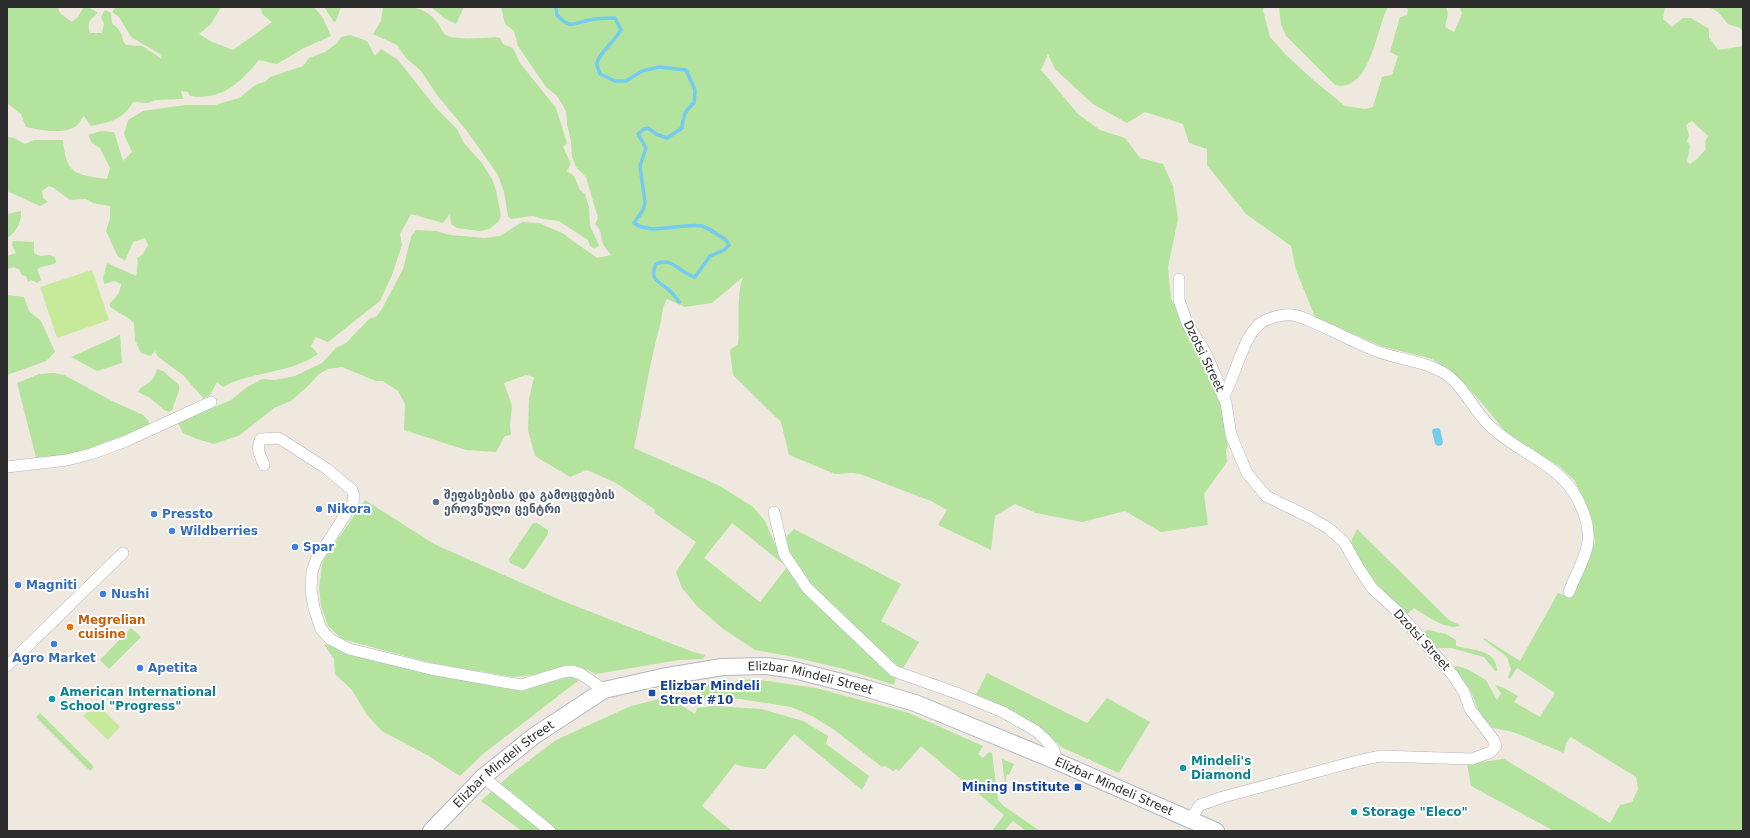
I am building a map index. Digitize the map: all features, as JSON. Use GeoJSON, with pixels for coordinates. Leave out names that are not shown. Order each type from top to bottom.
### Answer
{"type":"FeatureCollection","features":[{"type":"Feature","properties":{"kind":"street","name":"Dzotsi Street"},"geometry":{"type":"LineString","coordinates":[[1179,278],[1179,300],[1187,323],[1205,352],[1224,397],[1231,435],[1247,473],[1257,487],[1266,496],[1328,528],[1344,542],[1358,568],[1372,588],[1397,611],[1452,674],[1464,692],[1470,709],[1493,739],[1496,746],[1491,752],[1472,759],[1380,756],[1357,761],[1223,797],[1200,805],[1190,820]]}},
{"type":"Feature","properties":{"kind":"street"},"geometry":{"type":"LineString","coordinates":[[1224,397],[1252,331],[1263,321],[1282,315],[1294,316],[1311,321],[1378,352],[1429,367],[1447,375],[1456,383],[1488,424],[1501,436],[1556,471],[1571,486],[1582,507],[1586,520],[1588,547],[1569,592]]}},
{"type":"Feature","properties":{"kind":"street"},"geometry":{"type":"LineString","coordinates":[[7,467],[67,460],[91,454],[126,441],[211,402]]}},
{"type":"Feature","properties":{"kind":"street"},"geometry":{"type":"LineString","coordinates":[[264,466],[257,448],[258,443],[261,439],[279,438],[327,469],[352,490],[354,496],[353,503],[316,560],[312,572],[311,590],[314,608],[321,629],[330,638],[349,649],[431,669],[521,685],[563,672],[572,671],[581,674],[604,690]]}},
{"type":"Feature","properties":{"kind":"street"},"geometry":{"type":"LineString","coordinates":[[774,512],[784,554],[807,588],[894,671],[1004,712],[1036,731],[1045,739],[1054,750],[1056,761]]}},
{"type":"Feature","properties":{"kind":"street"},"geometry":{"type":"LineString","coordinates":[[7,666],[123,553]]}},
{"type":"Feature","properties":{"kind":"street","name":"Elizbar Mindeli Street"},"geometry":{"type":"LineString","coordinates":[[431,831],[483,777],[534,736],[604,690],[662,677],[722,667],[767,666],[794,670],[865,688],[915,703],[1056,761],[1216,831]]}},
{"type":"Feature","properties":{"kind":"street"},"geometry":{"type":"LineString","coordinates":[[483,777],[550,831]]}},
{"type":"Feature","properties":{"kind":"green space"},"geometry":{"type":"Polygon","coordinates":[[[7,7],[57,7],[61,14],[72,22],[78,17],[83,8],[90,8],[98,13],[90,22],[90,33],[102,33],[104,24],[101,17],[105,10],[111,13],[112,23],[120,31],[126,45],[142,46],[162,59],[160,54],[131,37],[119,17],[112,12],[116,7],[221,7],[211,24],[199,34],[212,42],[233,50],[272,22],[263,15],[260,7],[314,7],[323,18],[331,36],[304,48],[277,64],[259,60],[237,83],[221,93],[212,96],[190,96],[188,92],[181,91],[183,99],[155,100],[148,103],[133,102],[125,113],[104,123],[91,126],[84,116],[77,125],[71,129],[59,131],[45,130],[26,127],[21,114],[7,103],[7,7]]]}},
{"type":"Feature","properties":{"kind":"green space"},"geometry":{"type":"Polygon","coordinates":[[[324,7],[341,7],[336,21],[334,22],[324,7]]]}},
{"type":"Feature","properties":{"kind":"green space"},"geometry":{"type":"Polygon","coordinates":[[[383,7],[413,7],[431,16],[437,22],[444,34],[448,36],[464,38],[495,37],[500,38],[503,44],[513,48],[520,63],[556,108],[567,143],[563,147],[571,164],[567,171],[574,176],[580,190],[585,194],[589,207],[590,226],[599,245],[595,249],[590,246],[588,240],[559,221],[533,216],[511,219],[508,216],[504,192],[498,175],[467,131],[437,95],[421,71],[406,58],[397,45],[373,34],[381,21],[383,7]]]}},
{"type":"Feature","properties":{"kind":"green space"},"geometry":{"type":"Polygon","coordinates":[[[431,7],[464,7],[456,24],[444,18],[431,7]]]}},
{"type":"Feature","properties":{"kind":"green space"},"geometry":{"type":"Polygon","coordinates":[[[501,7],[1264,7],[1263,10],[1270,37],[1286,55],[1345,106],[1365,109],[1373,107],[1382,77],[1392,75],[1398,56],[1390,52],[1400,17],[1407,15],[1408,10],[1406,7],[1446,7],[1448,14],[1445,27],[1454,32],[1462,14],[1460,7],[1665,7],[1663,19],[1672,27],[1683,18],[1691,18],[1709,29],[1709,37],[1718,50],[1743,46],[1743,831],[1554,831],[1471,786],[1467,764],[1504,759],[1610,823],[1620,805],[1632,802],[1638,789],[1636,777],[1571,737],[1566,743],[1564,753],[1513,732],[1489,727],[1481,717],[1471,692],[1454,667],[1456,666],[1467,669],[1486,680],[1497,700],[1501,693],[1495,685],[1518,696],[1514,702],[1540,717],[1555,693],[1517,668],[1510,679],[1508,677],[1511,669],[1507,657],[1483,639],[1484,638],[1520,661],[1558,593],[1571,598],[1577,585],[1579,573],[1595,543],[1592,521],[1575,481],[1559,466],[1532,450],[1504,430],[1482,403],[1456,376],[1432,359],[1381,346],[1315,317],[1296,270],[1291,246],[1246,214],[1207,165],[1207,149],[1189,143],[1183,124],[1145,112],[1127,123],[1093,104],[1055,69],[1048,54],[1041,70],[1078,114],[1100,130],[1125,138],[1140,158],[1163,164],[1173,186],[1178,219],[1168,267],[1171,299],[1202,353],[1221,402],[1228,446],[1226,450],[1227,462],[1204,494],[1208,525],[1161,532],[1125,511],[1082,522],[1036,513],[1015,504],[995,516],[991,550],[938,525],[947,510],[931,501],[860,474],[835,474],[789,455],[781,422],[733,375],[730,350],[738,344],[739,301],[743,277],[712,303],[685,307],[667,299],[663,309],[634,448],[720,486],[753,507],[765,521],[781,558],[896,677],[894,685],[844,669],[789,656],[755,650],[722,628],[697,606],[682,588],[676,572],[696,542],[656,514],[654,509],[616,483],[587,470],[570,477],[535,456],[528,430],[529,399],[534,377],[526,375],[504,383],[512,406],[510,425],[511,435],[505,436],[496,452],[466,450],[404,430],[405,404],[398,391],[383,381],[376,381],[342,367],[328,369],[319,374],[291,401],[274,408],[240,435],[214,444],[183,433],[178,423],[231,400],[247,387],[262,379],[275,380],[295,376],[322,363],[336,348],[346,343],[369,319],[377,316],[403,269],[411,237],[416,230],[436,231],[450,235],[485,238],[500,236],[522,222],[539,223],[562,233],[597,258],[611,255],[603,244],[600,231],[595,224],[598,218],[586,177],[576,167],[572,157],[566,111],[557,96],[546,87],[518,46],[514,31],[505,24],[501,7]],[[1692,121],[1686,125],[1689,135],[1687,141],[1690,146],[1687,162],[1690,164],[1706,149],[1705,142],[1708,136],[1692,121]],[[732,523],[704,558],[760,602],[787,567],[732,523]]]}},
{"type":"Feature","properties":{"kind":"green space"},"geometry":{"type":"Polygon","coordinates":[[[1279,7],[1388,7],[1370,57],[1364,69],[1357,79],[1347,85],[1335,85],[1286,36],[1281,24],[1279,7]]]}},
{"type":"Feature","properties":{"kind":"green space"},"geometry":{"type":"Polygon","coordinates":[[[1709,7],[1743,7],[1743,32],[1740,28],[1728,24],[1718,12],[1709,7]]]}},
{"type":"Feature","properties":{"kind":"green space"},"geometry":{"type":"Polygon","coordinates":[[[350,35],[367,41],[375,56],[381,49],[397,59],[437,109],[457,129],[464,143],[482,163],[492,179],[496,190],[501,216],[498,222],[489,229],[480,231],[457,228],[451,224],[450,214],[443,223],[411,214],[400,234],[402,245],[392,275],[380,301],[328,342],[316,337],[311,346],[318,354],[307,361],[283,369],[246,378],[223,387],[217,382],[210,395],[204,399],[183,375],[158,357],[155,351],[151,356],[141,353],[135,340],[134,324],[131,320],[110,307],[110,303],[119,292],[121,284],[114,281],[104,284],[103,278],[107,263],[136,276],[138,263],[137,258],[143,254],[148,245],[145,238],[133,242],[125,261],[117,255],[106,231],[110,218],[110,206],[93,203],[86,199],[70,200],[49,186],[42,191],[43,198],[48,202],[40,206],[7,191],[7,137],[14,138],[25,144],[34,140],[63,140],[67,160],[74,171],[87,176],[107,179],[110,168],[100,148],[92,143],[88,135],[101,131],[114,132],[123,161],[132,152],[124,134],[128,120],[143,111],[185,105],[215,105],[239,98],[257,84],[265,82],[270,77],[303,66],[309,58],[325,52],[337,43],[341,37],[350,35]]]}},
{"type":"Feature","properties":{"kind":"green space"},"geometry":{"type":"Polygon","coordinates":[[[21,211],[18,226],[7,238],[7,214],[21,211]]]}},
{"type":"Feature","properties":{"kind":"green space"},"geometry":{"type":"Polygon","coordinates":[[[13,241],[34,242],[34,253],[40,256],[50,255],[55,257],[56,262],[54,264],[37,269],[41,280],[37,283],[31,280],[28,282],[26,276],[22,275],[19,269],[16,269],[15,267],[7,269],[7,256],[16,253],[12,245],[13,241]]]}},
{"type":"Feature","properties":{"kind":"green space"},"geometry":{"type":"Polygon","coordinates":[[[92,270],[109,320],[57,338],[40,287],[92,270]]]}},
{"type":"Feature","properties":{"kind":"green space"},"geometry":{"type":"Polygon","coordinates":[[[7,295],[24,297],[29,311],[41,321],[55,352],[46,361],[7,375],[7,295]]]}},
{"type":"Feature","properties":{"kind":"green space"},"geometry":{"type":"Polygon","coordinates":[[[120,335],[122,363],[97,371],[71,357],[120,335]]]}},
{"type":"Feature","properties":{"kind":"green space"},"geometry":{"type":"Polygon","coordinates":[[[157,369],[163,371],[179,385],[179,391],[173,409],[169,412],[164,410],[150,398],[138,392],[151,381],[157,369]]]}},
{"type":"Feature","properties":{"kind":"green space"},"geometry":{"type":"Polygon","coordinates":[[[54,373],[64,375],[112,401],[143,415],[149,421],[149,425],[121,439],[87,450],[37,461],[17,383],[39,374],[54,373]]]}},
{"type":"Feature","properties":{"kind":"green space"},"geometry":{"type":"Polygon","coordinates":[[[365,500],[434,544],[558,599],[693,652],[705,655],[703,659],[679,660],[596,674],[578,666],[567,665],[533,675],[513,677],[431,663],[342,639],[328,626],[321,606],[319,587],[323,560],[365,500]]]}},
{"type":"Feature","properties":{"kind":"green space"},"geometry":{"type":"Polygon","coordinates":[[[533,523],[537,523],[548,530],[548,534],[526,567],[523,569],[510,563],[509,559],[533,523]]]}},
{"type":"Feature","properties":{"kind":"green space"},"geometry":{"type":"Polygon","coordinates":[[[794,529],[901,584],[881,621],[919,642],[902,670],[897,668],[809,585],[787,553],[786,537],[794,529]]]}},
{"type":"Feature","properties":{"kind":"green space"},"geometry":{"type":"Polygon","coordinates":[[[1357,529],[1449,620],[1460,625],[1450,627],[1444,625],[1414,608],[1407,614],[1383,591],[1358,561],[1351,544],[1352,538],[1357,529]]]}},
{"type":"Feature","properties":{"kind":"green space"},"geometry":{"type":"Polygon","coordinates":[[[131,628],[141,637],[109,669],[100,660],[131,628]]]}},
{"type":"Feature","properties":{"kind":"green space"},"geometry":{"type":"Polygon","coordinates":[[[1428,630],[1446,634],[1456,640],[1456,646],[1488,654],[1493,658],[1497,671],[1495,671],[1484,657],[1451,648],[1437,648],[1423,632],[1428,630]]]}},
{"type":"Feature","properties":{"kind":"green space"},"geometry":{"type":"Polygon","coordinates":[[[324,644],[429,674],[522,691],[560,679],[571,677],[579,680],[483,754],[460,776],[427,755],[382,731],[367,715],[352,690],[335,674],[334,659],[324,644]]]}},
{"type":"Feature","properties":{"kind":"green space"},"geometry":{"type":"Polygon","coordinates":[[[987,673],[1087,723],[1107,698],[1150,722],[1119,773],[1061,747],[1044,731],[975,697],[987,673]]]}},
{"type":"Feature","properties":{"kind":"green space"},"geometry":{"type":"Polygon","coordinates":[[[753,679],[816,688],[909,713],[983,746],[978,754],[983,758],[989,752],[992,753],[998,800],[1005,807],[1040,831],[1026,831],[1013,821],[1004,831],[992,831],[1004,815],[921,746],[899,771],[896,769],[893,771],[885,766],[882,767],[833,729],[812,716],[791,707],[740,699],[699,698],[700,685],[753,679]]]}},
{"type":"Feature","properties":{"kind":"green space"},"geometry":{"type":"Polygon","coordinates":[[[668,697],[695,714],[697,708],[714,706],[761,709],[803,721],[828,736],[826,744],[869,776],[862,790],[794,734],[765,769],[745,767],[735,764],[702,806],[732,831],[522,831],[481,801],[511,774],[556,740],[631,706],[668,697]]]}},
{"type":"Feature","properties":{"kind":"green space"},"geometry":{"type":"Polygon","coordinates":[[[96,703],[120,727],[108,740],[83,716],[96,703]]]}},
{"type":"Feature","properties":{"kind":"green space"},"geometry":{"type":"Polygon","coordinates":[[[40,713],[94,767],[90,771],[36,717],[40,713]]]}},
{"type":"Feature","properties":{"kind":"green space"},"geometry":{"type":"Polygon","coordinates":[[[1002,759],[1014,764],[1009,775],[1007,774],[1005,784],[1002,759]]]}},
{"type":"Feature","properties":{"kind":"water"},"geometry":{"type":"Polygon","coordinates":[[[1433,429],[1440,429],[1443,442],[1442,445],[1438,446],[1435,444],[1432,431],[1433,429]]]}},
{"type":"Feature","properties":{"kind":"waterway"},"geometry":{"type":"LineString","coordinates":[[556,7],[557,15],[569,24],[576,24],[596,19],[615,18],[621,30],[603,52],[598,61],[597,65],[600,74],[615,81],[626,81],[642,71],[659,67],[686,70],[695,90],[694,103],[688,108],[685,114],[682,128],[667,138],[656,134],[648,128],[644,129],[638,134],[646,148],[640,166],[645,202],[643,210],[634,223],[641,227],[658,229],[694,225],[702,226],[725,239],[729,245],[724,250],[710,256],[695,277],[667,262],[656,264],[654,276],[674,295],[679,302]]}},
{"type":"Feature","properties":{"kind":"place","name":"შეფასებისა და გამოცდების ეროვნული ცენტრი"},"geometry":{"type":"Point","coordinates":[436,502]}},
{"type":"Feature","properties":{"kind":"place","name":"Nikora"},"geometry":{"type":"Point","coordinates":[319,509]}},
{"type":"Feature","properties":{"kind":"place","name":"Pressto"},"geometry":{"type":"Point","coordinates":[154,514]}},
{"type":"Feature","properties":{"kind":"place","name":"Wildberries"},"geometry":{"type":"Point","coordinates":[172,531]}},
{"type":"Feature","properties":{"kind":"place","name":"Spar"},"geometry":{"type":"Point","coordinates":[295,547]}},
{"type":"Feature","properties":{"kind":"place","name":"Magniti"},"geometry":{"type":"Point","coordinates":[18,585]}},
{"type":"Feature","properties":{"kind":"place","name":"Nushi"},"geometry":{"type":"Point","coordinates":[103,594]}},
{"type":"Feature","properties":{"kind":"place","name":"Megrelian cuisine"},"geometry":{"type":"Point","coordinates":[70,627]}},
{"type":"Feature","properties":{"kind":"place","name":"Agro Market"},"geometry":{"type":"Point","coordinates":[54,644]}},
{"type":"Feature","properties":{"kind":"place","name":"Apetita"},"geometry":{"type":"Point","coordinates":[140,668]}},
{"type":"Feature","properties":{"kind":"place","name":"Elizbar Mindeli Street #10"},"geometry":{"type":"Point","coordinates":[652,693]}},
{"type":"Feature","properties":{"kind":"place","name":"American International School \"Progress\""},"geometry":{"type":"Point","coordinates":[52,699]}},
{"type":"Feature","properties":{"kind":"place","name":"Mindeli's Diamond"},"geometry":{"type":"Point","coordinates":[1183,768]}},
{"type":"Feature","properties":{"kind":"place","name":"Mining Institute"},"geometry":{"type":"Point","coordinates":[1078,787]}},
{"type":"Feature","properties":{"kind":"place","name":"Storage \"Eleco\""},"geometry":{"type":"Point","coordinates":[1354,812]}}]}
